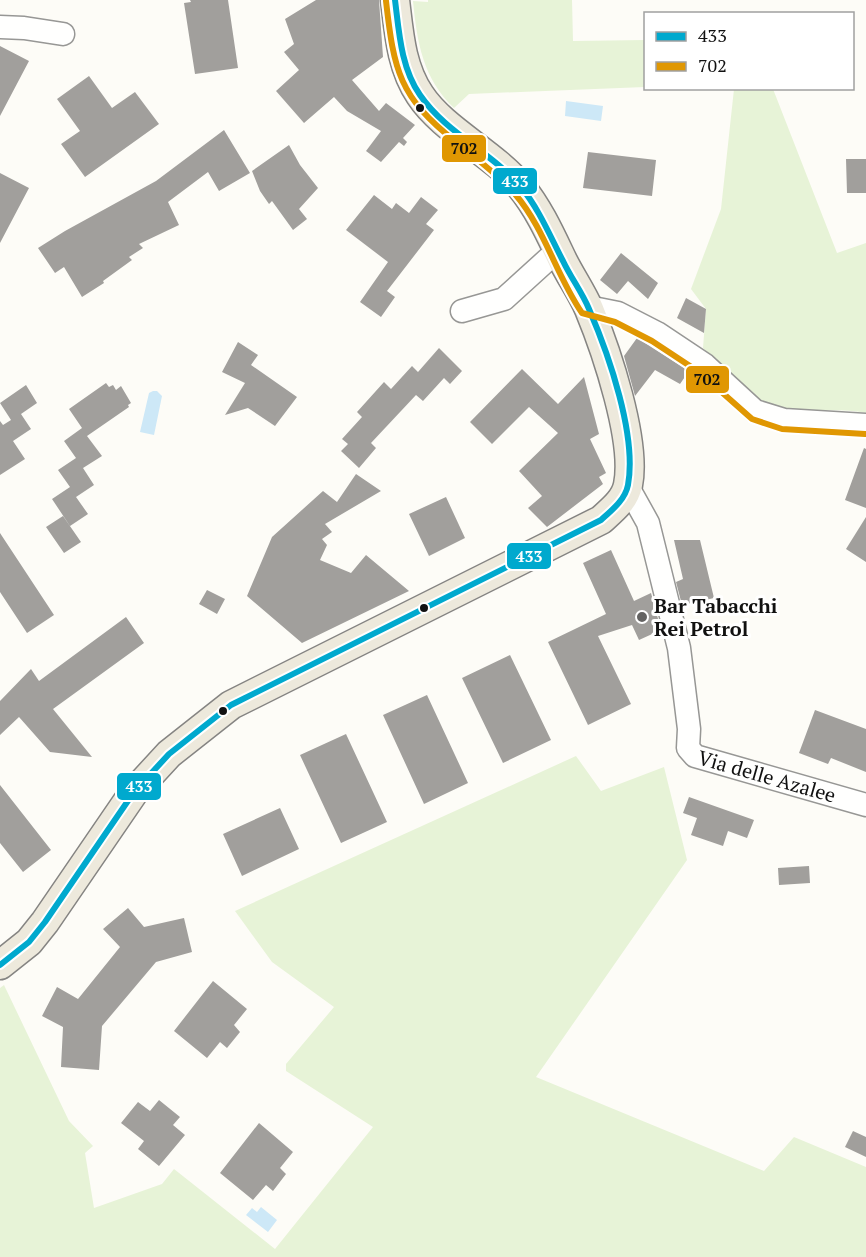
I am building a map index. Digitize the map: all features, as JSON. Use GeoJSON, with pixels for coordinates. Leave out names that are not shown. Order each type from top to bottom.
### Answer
{"type":"FeatureCollection","features":[{"type":"Feature","properties":{"kind":"main road"},"geometry":{"type":"LineString","coordinates":[[0,965],[29,942],[45,922],[134,792],[169,754],[231,705],[601,520],[618,505],[628,487],[626,433],[606,357],[588,307],[534,205],[520,186],[501,166],[436,114],[421,96],[404,59],[395,0]]}},
{"type":"Feature","properties":{"kind":"street"},"geometry":{"type":"LineString","coordinates":[[0,27],[63,34]]}},
{"type":"Feature","properties":{"kind":"street"},"geometry":{"type":"LineString","coordinates":[[462,311],[504,299],[558,250]]}},
{"type":"Feature","properties":{"kind":"street"},"geometry":{"type":"LineString","coordinates":[[588,307],[618,314],[657,333],[705,365],[755,411],[784,420],[866,425]]}},
{"type":"Feature","properties":{"kind":"street","name":"Via delle Azalee"},"geometry":{"type":"LineString","coordinates":[[628,487],[648,523],[679,648],[689,729],[688,748],[695,756],[866,805]]}},
{"type":"Feature","properties":{"kind":"green space"},"geometry":{"type":"Polygon","coordinates":[[[428,0],[572,0],[573,41],[644,40],[644,87],[469,94],[454,108],[435,85],[423,59],[413,1],[428,2],[428,0]]]}},
{"type":"Feature","properties":{"kind":"green space"},"geometry":{"type":"Polygon","coordinates":[[[734,90],[773,90],[837,253],[866,243],[866,413],[789,409],[765,403],[741,386],[703,348],[706,309],[691,289],[721,209],[734,90]]]}},
{"type":"Feature","properties":{"kind":"green space"},"geometry":{"type":"Polygon","coordinates":[[[576,756],[601,791],[664,767],[687,860],[536,1077],[764,1171],[794,1137],[866,1167],[866,1257],[0,1257],[0,988],[4,985],[69,1121],[93,1146],[85,1153],[94,1208],[162,1184],[174,1169],[275,1249],[373,1127],[286,1071],[286,1064],[334,1007],[272,962],[235,911],[576,756]]]}},
{"type":"Feature","properties":{"kind":"water"},"geometry":{"type":"Polygon","coordinates":[[[566,101],[603,106],[601,121],[565,116],[566,101]]]}},
{"type":"Feature","properties":{"kind":"water"},"geometry":{"type":"Polygon","coordinates":[[[157,391],[162,396],[154,435],[140,432],[149,393],[157,391]]]}},
{"type":"Feature","properties":{"kind":"water"},"geometry":{"type":"Polygon","coordinates":[[[261,1207],[277,1220],[268,1232],[246,1215],[252,1208],[257,1212],[261,1207]]]}},
{"type":"Feature","properties":{"kind":"building"},"geometry":{"type":"Polygon","coordinates":[[[190,0],[228,0],[238,68],[195,74],[184,3],[191,2],[190,0]]]}},
{"type":"Feature","properties":{"kind":"building"},"geometry":{"type":"Polygon","coordinates":[[[316,0],[379,0],[383,57],[352,80],[379,111],[386,103],[415,125],[403,138],[407,142],[404,146],[399,142],[381,162],[366,151],[381,131],[347,111],[334,97],[304,123],[276,91],[299,70],[284,52],[294,44],[285,19],[316,0]]]}},
{"type":"Feature","properties":{"kind":"building"},"geometry":{"type":"Polygon","coordinates":[[[0,46],[29,61],[0,116],[0,46]]]}},
{"type":"Feature","properties":{"kind":"building"},"geometry":{"type":"Polygon","coordinates":[[[89,76],[112,108],[135,92],[159,124],[85,177],[61,144],[80,131],[57,99],[89,76]]]}},
{"type":"Feature","properties":{"kind":"building"},"geometry":{"type":"Polygon","coordinates":[[[224,130],[250,173],[219,191],[208,172],[168,202],[179,225],[139,244],[143,248],[129,257],[132,260],[103,281],[104,283],[82,297],[64,267],[55,273],[38,248],[156,181],[224,130]]]}},
{"type":"Feature","properties":{"kind":"building"},"geometry":{"type":"Polygon","coordinates":[[[289,145],[300,165],[318,188],[299,209],[307,219],[293,230],[272,201],[269,204],[260,191],[252,171],[289,145]]]}},
{"type":"Feature","properties":{"kind":"building"},"geometry":{"type":"Polygon","coordinates":[[[588,152],[656,160],[652,196],[583,188],[588,152]]]}},
{"type":"Feature","properties":{"kind":"building"},"geometry":{"type":"Polygon","coordinates":[[[846,159],[866,159],[866,193],[847,193],[846,159]]]}},
{"type":"Feature","properties":{"kind":"building"},"geometry":{"type":"Polygon","coordinates":[[[0,173],[29,188],[0,243],[0,173]]]}},
{"type":"Feature","properties":{"kind":"building"},"geometry":{"type":"Polygon","coordinates":[[[374,195],[392,209],[396,203],[409,213],[421,197],[438,210],[426,224],[434,230],[387,291],[395,297],[381,317],[360,302],[388,262],[346,230],[374,195]]]}},
{"type":"Feature","properties":{"kind":"building"},"geometry":{"type":"Polygon","coordinates":[[[621,253],[658,283],[648,299],[628,281],[617,294],[600,280],[621,253]]]}},
{"type":"Feature","properties":{"kind":"building"},"geometry":{"type":"Polygon","coordinates":[[[686,298],[706,309],[704,333],[677,318],[686,298]]]}},
{"type":"Feature","properties":{"kind":"building"},"geometry":{"type":"Polygon","coordinates":[[[637,338],[689,371],[680,384],[655,370],[635,396],[624,356],[637,338]]]}},
{"type":"Feature","properties":{"kind":"building"},"geometry":{"type":"Polygon","coordinates":[[[238,342],[258,355],[251,365],[297,397],[275,426],[248,408],[225,415],[245,383],[222,372],[238,342]]]}},
{"type":"Feature","properties":{"kind":"building"},"geometry":{"type":"Polygon","coordinates":[[[439,348],[462,371],[450,384],[444,378],[423,401],[416,395],[371,443],[376,448],[359,468],[341,451],[348,444],[342,439],[362,417],[357,412],[384,382],[391,389],[412,366],[418,372],[439,348]]]}},
{"type":"Feature","properties":{"kind":"building"},"geometry":{"type":"Polygon","coordinates":[[[522,369],[558,404],[584,377],[599,434],[590,439],[606,473],[599,477],[603,484],[547,527],[528,508],[542,496],[519,471],[558,433],[529,407],[492,444],[470,422],[522,369]]]}},
{"type":"Feature","properties":{"kind":"building"},"geometry":{"type":"Polygon","coordinates":[[[106,383],[109,387],[113,385],[116,390],[121,386],[131,403],[129,407],[87,436],[102,456],[83,468],[94,485],[76,497],[88,514],[70,526],[52,499],[70,487],[58,470],[76,458],[64,441],[82,428],[69,409],[106,383]]]}},
{"type":"Feature","properties":{"kind":"building"},"geometry":{"type":"Polygon","coordinates":[[[26,385],[37,403],[21,414],[31,429],[13,441],[25,459],[0,475],[0,421],[3,425],[11,420],[0,403],[26,385]]]}},
{"type":"Feature","properties":{"kind":"building"},"geometry":{"type":"Polygon","coordinates":[[[864,448],[866,449],[866,508],[845,500],[864,448]]]}},
{"type":"Feature","properties":{"kind":"building"},"geometry":{"type":"Polygon","coordinates":[[[356,474],[381,491],[325,524],[332,532],[322,539],[327,545],[320,560],[351,573],[366,555],[409,591],[302,643],[247,596],[272,537],[323,491],[337,502],[356,474]]]}},
{"type":"Feature","properties":{"kind":"building"},"geometry":{"type":"Polygon","coordinates":[[[446,497],[465,538],[429,556],[409,514],[446,497]]]}},
{"type":"Feature","properties":{"kind":"building"},"geometry":{"type":"Polygon","coordinates":[[[63,516],[81,542],[64,553],[46,527],[63,516]]]}},
{"type":"Feature","properties":{"kind":"building"},"geometry":{"type":"Polygon","coordinates":[[[866,517],[866,562],[846,549],[866,517]]]}},
{"type":"Feature","properties":{"kind":"building"},"geometry":{"type":"Polygon","coordinates":[[[0,533],[54,615],[27,633],[0,592],[0,533]]]}},
{"type":"Feature","properties":{"kind":"building"},"geometry":{"type":"Polygon","coordinates":[[[674,540],[700,540],[714,598],[682,605],[676,582],[683,579],[674,540]]]}},
{"type":"Feature","properties":{"kind":"building"},"geometry":{"type":"Polygon","coordinates":[[[611,550],[634,601],[651,593],[661,630],[639,640],[632,625],[598,636],[631,704],[588,725],[548,642],[606,614],[583,563],[611,550]]]}},
{"type":"Feature","properties":{"kind":"building"},"geometry":{"type":"Polygon","coordinates":[[[207,590],[225,599],[217,614],[199,604],[207,590]]]}},
{"type":"Feature","properties":{"kind":"building"},"geometry":{"type":"Polygon","coordinates":[[[126,617],[144,643],[53,709],[92,757],[50,752],[19,717],[0,735],[0,701],[31,669],[39,681],[126,617]]]}},
{"type":"Feature","properties":{"kind":"building"},"geometry":{"type":"Polygon","coordinates":[[[510,655],[551,740],[503,763],[462,678],[510,655]]]}},
{"type":"Feature","properties":{"kind":"building"},"geometry":{"type":"Polygon","coordinates":[[[427,695],[468,783],[424,804],[383,715],[427,695]]]}},
{"type":"Feature","properties":{"kind":"building"},"geometry":{"type":"Polygon","coordinates":[[[815,710],[866,729],[866,772],[831,758],[828,764],[799,753],[815,710]]]}},
{"type":"Feature","properties":{"kind":"building"},"geometry":{"type":"Polygon","coordinates":[[[346,734],[387,822],[341,843],[300,755],[346,734]]]}},
{"type":"Feature","properties":{"kind":"building"},"geometry":{"type":"Polygon","coordinates":[[[0,785],[51,850],[23,872],[0,843],[0,785]]]}},
{"type":"Feature","properties":{"kind":"building"},"geometry":{"type":"Polygon","coordinates":[[[689,797],[754,820],[747,838],[728,831],[723,846],[691,835],[697,818],[683,813],[689,797]]]}},
{"type":"Feature","properties":{"kind":"building"},"geometry":{"type":"Polygon","coordinates":[[[280,808],[299,849],[242,876],[223,834],[280,808]]]}},
{"type":"Feature","properties":{"kind":"building"},"geometry":{"type":"Polygon","coordinates":[[[809,866],[810,883],[779,885],[778,868],[809,866]]]}},
{"type":"Feature","properties":{"kind":"building"},"geometry":{"type":"Polygon","coordinates":[[[128,908],[144,927],[184,918],[192,952],[156,962],[102,1026],[99,1070],[61,1067],[63,1027],[42,1016],[57,987],[78,999],[120,947],[103,929],[128,908]]]}},
{"type":"Feature","properties":{"kind":"building"},"geometry":{"type":"Polygon","coordinates":[[[213,981],[247,1009],[234,1025],[240,1032],[227,1048],[220,1042],[207,1058],[174,1031],[213,981]]]}},
{"type":"Feature","properties":{"kind":"building"},"geometry":{"type":"Polygon","coordinates":[[[159,1100],[180,1117],[173,1125],[185,1135],[159,1166],[138,1149],[144,1141],[121,1123],[138,1102],[150,1111],[159,1100]]]}},
{"type":"Feature","properties":{"kind":"building"},"geometry":{"type":"Polygon","coordinates":[[[259,1123],[293,1152],[280,1168],[286,1174],[273,1191],[266,1185],[253,1200],[220,1173],[259,1123]]]}},
{"type":"Feature","properties":{"kind":"building"},"geometry":{"type":"Polygon","coordinates":[[[853,1131],[866,1137],[866,1157],[845,1147],[853,1131]]]}},
{"type":"Feature","properties":{"kind":"transit line","name":"433"},"geometry":{"type":"LineString","coordinates":[[0,965],[29,942],[45,922],[134,792],[169,754],[231,705],[601,520],[624,495],[628,485],[630,465],[625,420],[613,372],[586,303],[539,213],[521,187],[496,163],[455,132],[420,95],[405,62],[395,0]]}},
{"type":"Feature","properties":{"kind":"transit line","name":"702"},"geometry":{"type":"LineString","coordinates":[[386,1],[392,46],[403,81],[411,96],[437,126],[494,173],[515,194],[543,237],[582,313],[615,322],[652,341],[699,372],[752,419],[782,429],[865,434]]}},
{"type":"Feature","properties":{"kind":"place","name":"Bar Tabacchi Rei Petrol"},"geometry":{"type":"Point","coordinates":[642,617]}}]}
